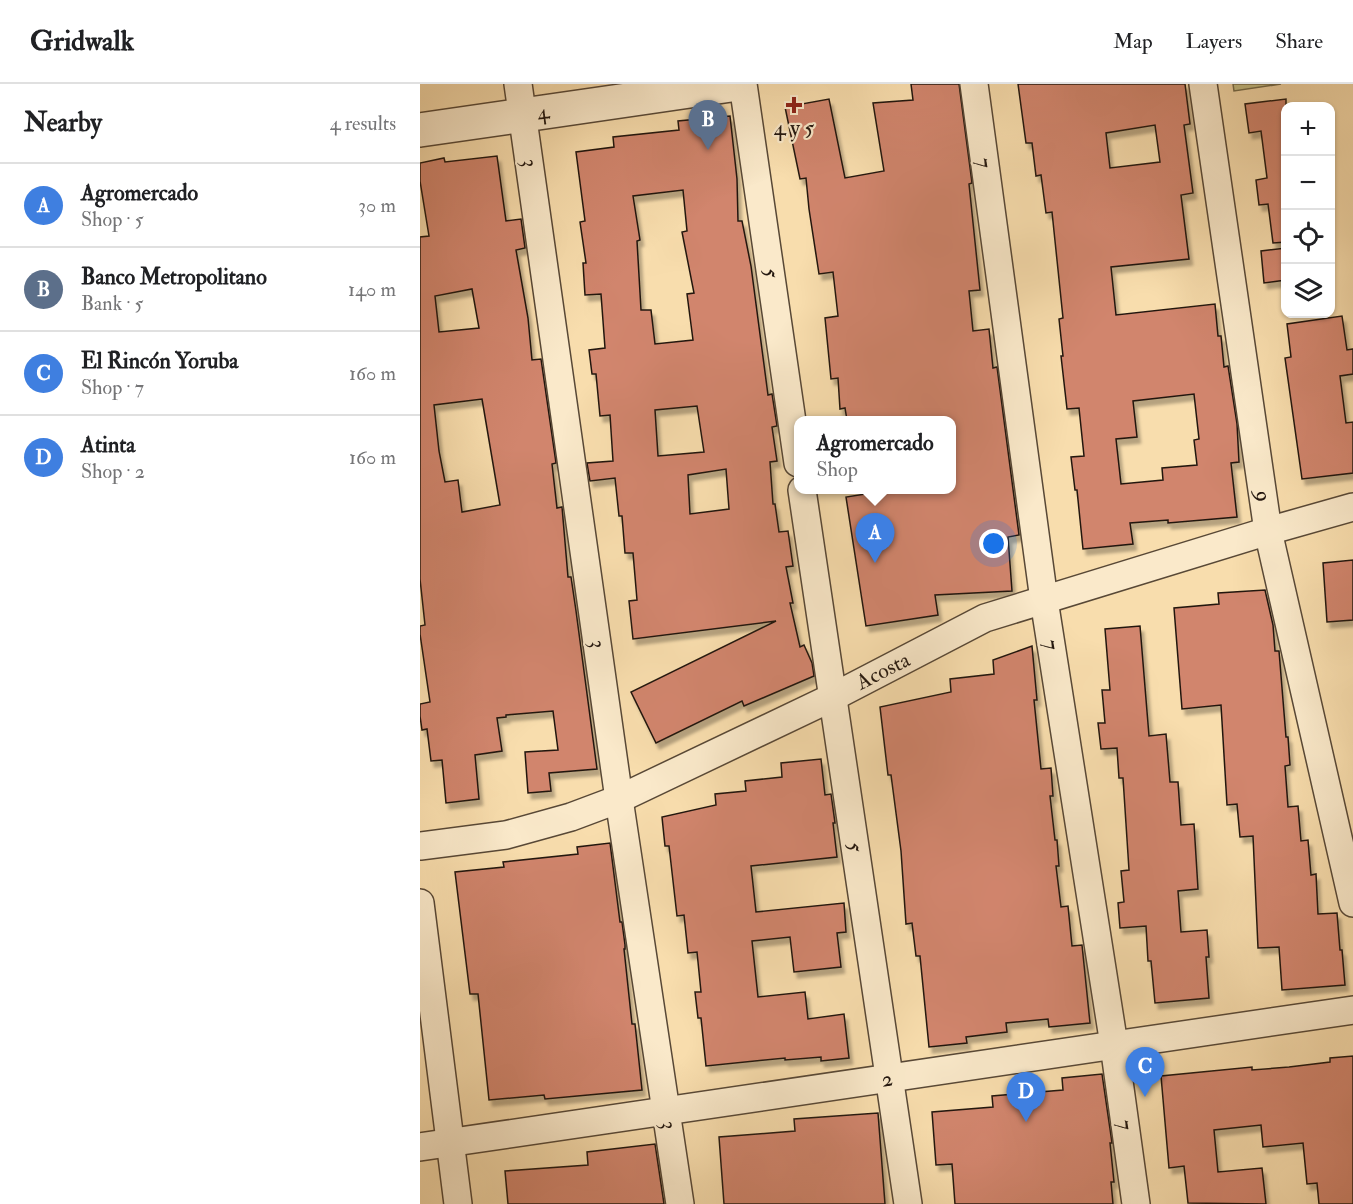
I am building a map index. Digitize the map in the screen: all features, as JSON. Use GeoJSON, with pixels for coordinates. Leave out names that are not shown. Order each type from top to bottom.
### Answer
{"type":"FeatureCollection","features":[{"type":"Feature","properties":{"kind":"street","name":"4"},"geometry":{"type":"LineString","coordinates":[[420,130],[521,99],[738,84]]}},
{"type":"Feature","properties":{"kind":"street","name":"5"},"geometry":{"type":"LineString","coordinates":[[743,84],[794,435]]}},
{"type":"Feature","properties":{"kind":"street","name":"7"},"geometry":{"type":"LineString","coordinates":[[974,84],[1044,600],[1114,1046],[1136,1204]]}},
{"type":"Feature","properties":{"kind":"street","name":"9"},"geometry":{"type":"LineString","coordinates":[[1203,84],[1268,531],[1353,903]]}},
{"type":"Feature","properties":{"kind":"street","name":"3"},"geometry":{"type":"LineString","coordinates":[[521,99],[619,798],[680,1204]]}},
{"type":"Feature","properties":{"kind":"street","name":"5"},"geometry":{"type":"LineString","coordinates":[[803,494],[908,1204]]}},
{"type":"Feature","properties":{"kind":"street","name":"Acosta"},"geometry":{"type":"LineString","coordinates":[[420,846],[506,835],[571,817],[619,798],[833,697],[985,618],[1353,507]]}},
{"type":"Feature","properties":{"kind":"street"},"geometry":{"type":"LineString","coordinates":[[420,903],[458,1204]]}},
{"type":"Feature","properties":{"kind":"street","name":"2"},"geometry":{"type":"LineString","coordinates":[[420,1147],[1353,1010]]}},
{"type":"Feature","properties":{"kind":"shaded area"},"geometry":{"type":"Polygon","coordinates":[[[1233,84],[1281,84],[1234,91],[1233,84]]]}},
{"type":"Feature","properties":{"kind":"building"},"geometry":{"type":"Polygon","coordinates":[[[911,84],[959,84],[972,183],[969,184],[980,290],[969,291],[973,331],[989,329],[993,368],[997,367],[1019,535],[1008,537],[1012,591],[935,595],[938,615],[866,626],[846,497],[865,494],[956,494],[956,416],[846,416],[845,408],[840,409],[838,378],[831,379],[825,318],[838,316],[833,272],[819,274],[806,178],[800,179],[785,107],[829,99],[845,178],[884,171],[873,103],[913,100],[911,84]]]}},
{"type":"Feature","properties":{"kind":"building"},"geometry":{"type":"Polygon","coordinates":[[[1018,84],[1185,84],[1190,124],[1184,125],[1193,193],[1181,195],[1189,259],[1111,267],[1116,315],[1215,304],[1218,336],[1221,336],[1224,367],[1228,366],[1237,424],[1239,462],[1231,463],[1237,517],[1168,523],[1168,520],[1130,523],[1133,544],[1083,549],[1071,457],[1084,456],[1079,408],[1067,409],[1059,319],[1063,318],[1052,212],[1046,213],[1041,175],[1036,176],[1032,143],[1026,143],[1018,84]],[[1155,125],[1106,133],[1110,168],[1160,162],[1155,125]],[[1194,394],[1133,401],[1137,437],[1116,439],[1121,484],[1163,480],[1162,468],[1197,465],[1194,440],[1199,439],[1194,394]]]}},
{"type":"Feature","properties":{"kind":"building"},"geometry":{"type":"Polygon","coordinates":[[[1286,99],[1286,102],[1281,102],[1281,242],[1273,243],[1268,204],[1259,205],[1256,180],[1267,178],[1261,131],[1249,133],[1245,104],[1286,99]]]}},
{"type":"Feature","properties":{"kind":"building"},"geometry":{"type":"Polygon","coordinates":[[[730,116],[737,179],[738,221],[742,221],[751,266],[768,395],[772,394],[777,426],[772,427],[777,461],[770,462],[773,504],[775,504],[779,532],[788,531],[793,566],[786,567],[793,603],[790,603],[800,647],[804,645],[812,663],[814,676],[744,706],[742,701],[656,743],[631,692],[776,621],[633,639],[629,601],[637,600],[633,553],[625,553],[622,516],[619,516],[615,478],[590,481],[587,463],[613,461],[610,415],[600,416],[596,374],[592,374],[589,350],[605,348],[601,294],[585,295],[583,263],[586,263],[580,222],[585,221],[576,152],[614,147],[613,137],[679,130],[678,121],[730,116]],[[683,190],[633,196],[640,240],[637,241],[641,310],[651,310],[655,344],[693,340],[687,294],[694,293],[682,232],[687,231],[683,190]],[[697,406],[655,410],[658,456],[704,452],[697,406]],[[726,469],[688,475],[690,514],[729,509],[726,469]]]}},
{"type":"Feature","properties":{"kind":"building"},"geometry":{"type":"Polygon","coordinates":[[[497,156],[506,221],[521,219],[525,248],[516,250],[528,318],[532,360],[541,359],[556,463],[552,464],[557,508],[562,507],[568,577],[571,577],[597,769],[549,773],[551,791],[528,793],[525,752],[558,750],[553,711],[506,715],[506,717],[497,718],[502,751],[475,755],[479,799],[446,803],[442,760],[431,761],[427,729],[422,730],[420,716],[420,704],[430,702],[420,634],[420,626],[425,625],[420,579],[420,237],[429,236],[420,181],[420,163],[444,158],[445,162],[497,156]],[[472,289],[435,296],[439,332],[479,328],[472,289]],[[482,399],[434,405],[445,482],[458,480],[462,512],[500,505],[482,399]]]}},
{"type":"Feature","properties":{"kind":"building"},"geometry":{"type":"Polygon","coordinates":[[[1281,249],[1281,281],[1264,283],[1261,251],[1281,249]]]}},
{"type":"Feature","properties":{"kind":"building"},"geometry":{"type":"Polygon","coordinates":[[[1342,316],[1347,350],[1353,349],[1353,374],[1340,376],[1346,423],[1353,422],[1353,473],[1302,479],[1285,358],[1291,357],[1287,324],[1342,316]]]}},
{"type":"Feature","properties":{"kind":"building"},"geometry":{"type":"Polygon","coordinates":[[[1353,560],[1353,620],[1327,622],[1323,563],[1353,560]]]}},
{"type":"Feature","properties":{"kind":"building"},"geometry":{"type":"Polygon","coordinates":[[[1265,590],[1273,625],[1275,651],[1279,651],[1290,765],[1285,766],[1288,807],[1298,806],[1301,841],[1308,840],[1311,875],[1316,874],[1318,914],[1337,913],[1345,985],[1282,990],[1279,947],[1258,948],[1253,836],[1240,837],[1237,804],[1227,805],[1221,705],[1182,709],[1174,608],[1219,604],[1218,593],[1265,590]]]}},
{"type":"Feature","properties":{"kind":"building"},"geometry":{"type":"Polygon","coordinates":[[[1140,626],[1149,736],[1166,734],[1170,782],[1178,782],[1181,825],[1194,824],[1198,889],[1178,891],[1181,932],[1207,930],[1209,998],[1155,1003],[1151,961],[1148,961],[1146,926],[1120,928],[1118,903],[1124,902],[1121,871],[1129,870],[1123,778],[1119,778],[1117,748],[1101,749],[1098,723],[1105,723],[1102,690],[1110,690],[1105,629],[1140,626]]]}},
{"type":"Feature","properties":{"kind":"building"},"geometry":{"type":"Polygon","coordinates":[[[1032,646],[1037,700],[1034,700],[1041,769],[1051,768],[1053,796],[1050,796],[1055,840],[1057,840],[1059,866],[1056,866],[1061,907],[1068,906],[1072,946],[1082,945],[1090,1023],[1049,1027],[1048,1019],[1006,1023],[1007,1032],[966,1037],[967,1043],[929,1047],[920,956],[916,956],[912,923],[906,924],[901,851],[891,775],[888,775],[880,707],[951,692],[950,679],[994,674],[993,660],[1032,646]]]}},
{"type":"Feature","properties":{"kind":"building"},"geometry":{"type":"Polygon","coordinates":[[[821,759],[825,795],[831,794],[837,857],[751,866],[756,912],[844,903],[846,932],[837,933],[841,967],[794,972],[790,937],[752,941],[758,997],[805,992],[808,1019],[844,1014],[849,1058],[821,1061],[821,1057],[785,1060],[785,1058],[706,1066],[701,1018],[698,1018],[695,992],[701,992],[697,952],[688,953],[684,915],[677,916],[669,846],[665,846],[662,817],[716,805],[715,794],[746,791],[745,781],[782,777],[781,763],[821,759]]]}},
{"type":"Feature","properties":{"kind":"building"},"geometry":{"type":"Polygon","coordinates":[[[610,843],[642,1090],[545,1099],[544,1095],[489,1100],[478,994],[470,994],[455,872],[504,867],[503,862],[578,854],[577,847],[610,843]]]}},
{"type":"Feature","properties":{"kind":"building"},"geometry":{"type":"Polygon","coordinates":[[[1353,1056],[1353,1204],[1319,1204],[1317,1183],[1307,1184],[1303,1143],[1263,1147],[1261,1125],[1214,1130],[1218,1172],[1262,1168],[1266,1204],[1188,1203],[1184,1166],[1169,1168],[1161,1076],[1252,1067],[1252,1070],[1289,1067],[1330,1062],[1330,1058],[1353,1056]]]}},
{"type":"Feature","properties":{"kind":"building"},"geometry":{"type":"Polygon","coordinates":[[[1102,1074],[1112,1143],[1110,1143],[1114,1182],[1111,1182],[1113,1204],[955,1204],[952,1164],[936,1165],[932,1112],[993,1107],[992,1096],[1063,1090],[1062,1078],[1102,1074]]]}},
{"type":"Feature","properties":{"kind":"building"},"geometry":{"type":"Polygon","coordinates":[[[878,1113],[885,1204],[724,1204],[719,1137],[795,1131],[794,1119],[878,1113]]]}},
{"type":"Feature","properties":{"kind":"building"},"geometry":{"type":"Polygon","coordinates":[[[655,1144],[664,1204],[508,1204],[505,1171],[588,1165],[587,1152],[655,1144]]]}},
{"type":"Feature","properties":{"kind":"place","name":"4 y 5"},"geometry":{"type":"Point","coordinates":[794,105]}},
{"type":"Feature","properties":{"kind":"place","name":"Banco Metropolitano"},"geometry":{"type":"Point","coordinates":[708,150]}},
{"type":"Feature","properties":{"kind":"place","name":"Agromercado"},"geometry":{"type":"Point","coordinates":[875,563]}},
{"type":"Feature","properties":{"kind":"place","name":"El Rincón Yoruba"},"geometry":{"type":"Point","coordinates":[1145,1097]}},
{"type":"Feature","properties":{"kind":"place","name":"Atinta"},"geometry":{"type":"Point","coordinates":[1026,1122]}}]}
